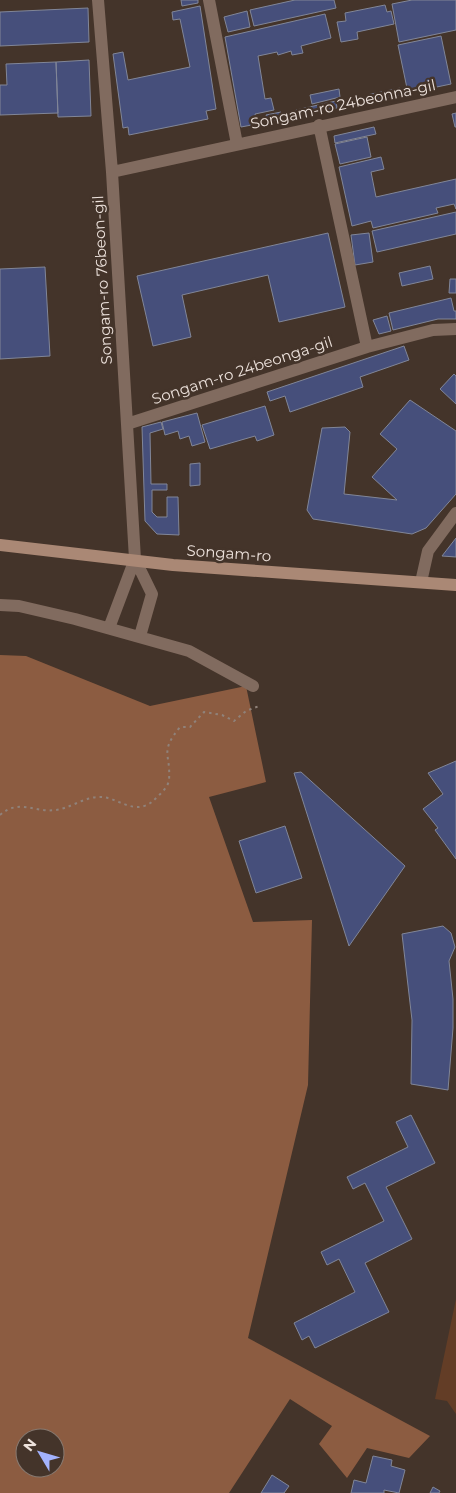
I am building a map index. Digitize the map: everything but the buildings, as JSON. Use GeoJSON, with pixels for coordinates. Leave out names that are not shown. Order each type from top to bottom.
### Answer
{"type":"FeatureCollection","features":[{"type":"Feature","properties":{"kind":"main road","name":"Songam-ro"},"geometry":{"type":"LineString","coordinates":[[0,545],[135,559],[173,565],[456,585]]}},
{"type":"Feature","properties":{"kind":"street","name":"Songam-ro 76beon-gil"},"geometry":{"type":"LineString","coordinates":[[98,0],[112,172],[135,559]]}},
{"type":"Feature","properties":{"kind":"street","name":"Songam-ro 24beonna-gil"},"geometry":{"type":"LineString","coordinates":[[209,0],[237,144]]}},
{"type":"Feature","properties":{"kind":"street","name":"Songam-ro 24beonna-gil"},"geometry":{"type":"LineString","coordinates":[[112,172],[319,125],[456,97]]}},
{"type":"Feature","properties":{"kind":"street"},"geometry":{"type":"LineString","coordinates":[[319,125],[367,347]]}},
{"type":"Feature","properties":{"kind":"street","name":"Songam-ro 24beonga-gil"},"geometry":{"type":"LineString","coordinates":[[127,424],[367,347],[434,330],[456,329]]}},
{"type":"Feature","properties":{"kind":"street"},"geometry":{"type":"LineString","coordinates":[[421,582],[428,551],[456,513]]}},
{"type":"Feature","properties":{"kind":"street"},"geometry":{"type":"LineString","coordinates":[[109,628],[135,559]]}},
{"type":"Feature","properties":{"kind":"street"},"geometry":{"type":"LineString","coordinates":[[135,559],[152,594],[140,636]]}},
{"type":"Feature","properties":{"kind":"street"},"geometry":{"type":"LineString","coordinates":[[0,605],[36,609],[190,651],[254,686]]}},
{"type":"Feature","properties":{"kind":"path"},"geometry":{"type":"LineString","coordinates":[[0,815],[20,806],[54,811],[99,796],[131,808],[151,803],[169,781],[166,756],[170,738],[180,727],[190,727],[204,712],[222,715],[234,721],[246,711],[259,706]]}},
{"type":"Feature","properties":{"kind":"shaded area"},"geometry":{"type":"Polygon","coordinates":[[[0,655],[26,656],[150,706],[246,686],[266,782],[209,797],[253,922],[312,920],[308,1085],[248,1338],[430,1436],[409,1458],[367,1448],[347,1478],[319,1444],[332,1426],[290,1399],[229,1493],[0,1493],[0,655]]]}},
{"type":"Feature","properties":{"kind":"shaded area"},"geometry":{"type":"Polygon","coordinates":[[[456,1299],[456,1414],[447,1401],[435,1399],[456,1299]]]}}]}
